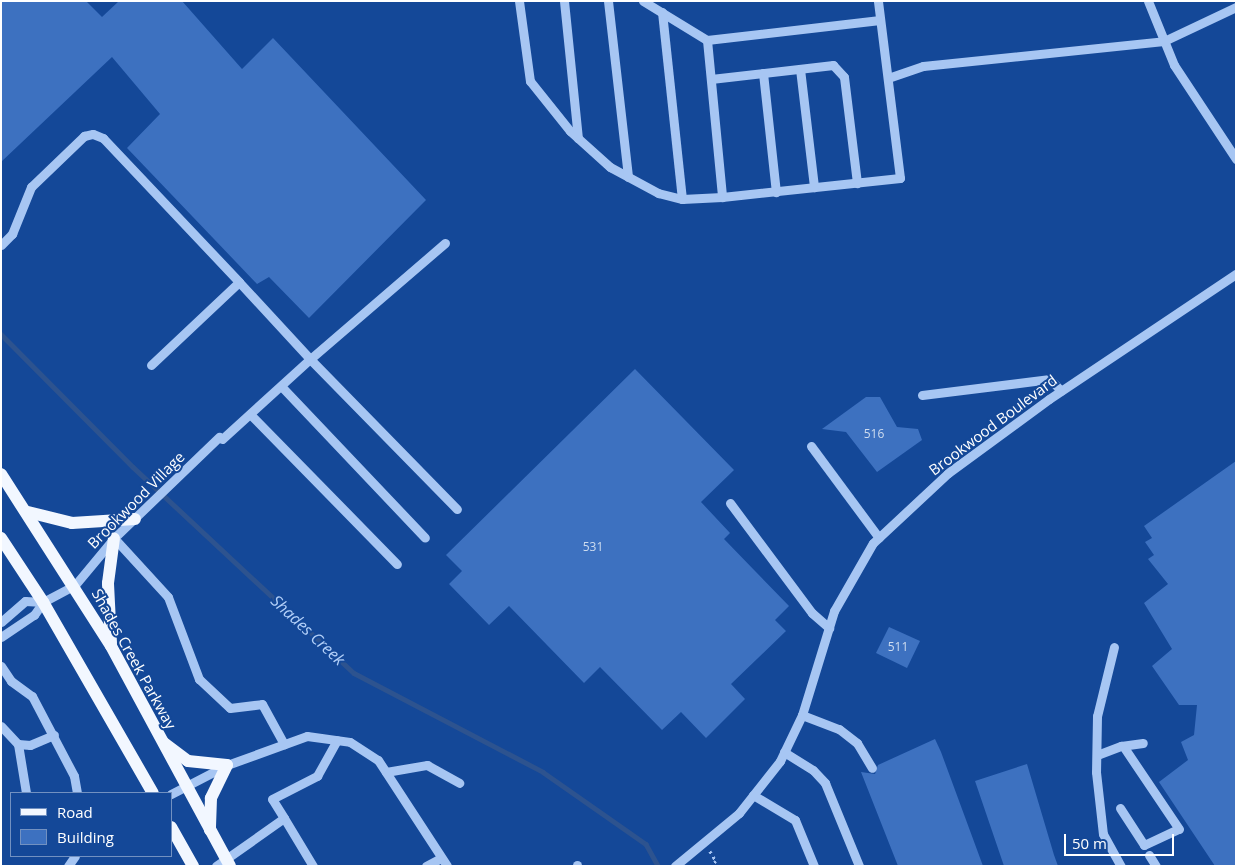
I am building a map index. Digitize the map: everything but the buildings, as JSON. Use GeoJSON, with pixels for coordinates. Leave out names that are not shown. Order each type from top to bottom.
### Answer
{"type":"FeatureCollection","features":[{"type":"Feature","properties":{"kind":"main road","name":"Shades Creek Parkway"},"geometry":{"type":"LineString","coordinates":[[1,474],[75,585],[111,646],[185,787],[210,830],[224,864]]}},
{"type":"Feature","properties":{"kind":"main road"},"geometry":{"type":"LineString","coordinates":[[28,512],[72,523],[135,519]]}},
{"type":"Feature","properties":{"kind":"main road"},"geometry":{"type":"LineString","coordinates":[[1,538],[43,602],[152,792]]}},
{"type":"Feature","properties":{"kind":"main road"},"geometry":{"type":"LineString","coordinates":[[111,646],[108,590],[114,538]]}},
{"type":"Feature","properties":{"kind":"main road"},"geometry":{"type":"LineString","coordinates":[[160,740],[188,761],[227,765],[211,798],[210,830]]}},
{"type":"Feature","properties":{"kind":"main road"},"geometry":{"type":"LineString","coordinates":[[172,828],[193,866]]}},
{"type":"Feature","properties":{"kind":"street"},"geometry":{"type":"LineString","coordinates":[[519,1],[530,80],[578,138],[610,167],[658,193],[682,199],[722,198],[900,178],[878,1]]}},
{"type":"Feature","properties":{"kind":"street"},"geometry":{"type":"LineString","coordinates":[[564,1],[578,138]]}},
{"type":"Feature","properties":{"kind":"street"},"geometry":{"type":"LineString","coordinates":[[608,1],[628,177]]}},
{"type":"Feature","properties":{"kind":"street"},"geometry":{"type":"LineString","coordinates":[[643,1],[707,40],[880,20]]}},
{"type":"Feature","properties":{"kind":"street"},"geometry":{"type":"LineString","coordinates":[[1148,1],[1174,65],[1236,159]]}},
{"type":"Feature","properties":{"kind":"street"},"geometry":{"type":"LineString","coordinates":[[662,12],[682,199]]}},
{"type":"Feature","properties":{"kind":"street"},"geometry":{"type":"LineString","coordinates":[[888,78],[922,66],[1164,41],[1234,12]]}},
{"type":"Feature","properties":{"kind":"street"},"geometry":{"type":"LineString","coordinates":[[707,40],[722,198]]}},
{"type":"Feature","properties":{"kind":"street"},"geometry":{"type":"LineString","coordinates":[[711,79],[833,66],[844,78],[857,183]]}},
{"type":"Feature","properties":{"kind":"street"},"geometry":{"type":"LineString","coordinates":[[800,69],[814,187]]}},
{"type":"Feature","properties":{"kind":"street"},"geometry":{"type":"LineString","coordinates":[[763,74],[776,192]]}},
{"type":"Feature","properties":{"kind":"street"},"geometry":{"type":"LineString","coordinates":[[1,245],[12,234],[31,187],[84,136],[93,134],[103,138],[310,359],[457,509]]}},
{"type":"Feature","properties":{"kind":"street","name":"Brookwood Village"},"geometry":{"type":"LineString","coordinates":[[75,585],[114,538],[198,457],[250,414],[310,359],[445,243]]}},
{"type":"Feature","properties":{"kind":"street","name":"Brookwood Boulevard"},"geometry":{"type":"LineString","coordinates":[[675,866],[739,813],[784,752],[802,716],[834,611],[879,538],[948,472],[1061,391],[1236,274]]}},
{"type":"Feature","properties":{"kind":"street"},"geometry":{"type":"LineString","coordinates":[[151,365],[239,282]]}},
{"type":"Feature","properties":{"kind":"street"},"geometry":{"type":"LineString","coordinates":[[922,395],[1050,379],[1061,391]]}},
{"type":"Feature","properties":{"kind":"street"},"geometry":{"type":"LineString","coordinates":[[281,386],[425,538]]}},
{"type":"Feature","properties":{"kind":"street"},"geometry":{"type":"LineString","coordinates":[[250,414],[397,564]]}},
{"type":"Feature","properties":{"kind":"street"},"geometry":{"type":"LineString","coordinates":[[811,446],[879,538]]}},
{"type":"Feature","properties":{"kind":"street"},"geometry":{"type":"LineString","coordinates":[[730,503],[812,613],[829,628]]}},
{"type":"Feature","properties":{"kind":"street"},"geometry":{"type":"LineString","coordinates":[[114,538],[168,597],[199,679],[230,708],[262,704],[284,744]]}},
{"type":"Feature","properties":{"kind":"street"},"geometry":{"type":"LineString","coordinates":[[1,637],[34,615],[43,602],[75,585]]}},
{"type":"Feature","properties":{"kind":"street"},"geometry":{"type":"LineString","coordinates":[[1,622],[25,601],[43,602]]}},
{"type":"Feature","properties":{"kind":"street"},"geometry":{"type":"LineString","coordinates":[[1114,647],[1097,716],[1097,755],[1104,834],[1121,866]]}},
{"type":"Feature","properties":{"kind":"street"},"geometry":{"type":"LineString","coordinates":[[1,666],[11,681],[32,696],[74,776],[77,792]]}},
{"type":"Feature","properties":{"kind":"street"},"geometry":{"type":"LineString","coordinates":[[802,716],[839,729],[857,743],[872,768]]}},
{"type":"Feature","properties":{"kind":"street"},"geometry":{"type":"LineString","coordinates":[[1,726],[18,744],[26,792]]}},
{"type":"Feature","properties":{"kind":"street"},"geometry":{"type":"LineString","coordinates":[[18,744],[30,745],[54,735]]}},
{"type":"Feature","properties":{"kind":"street"},"geometry":{"type":"LineString","coordinates":[[172,794],[227,765],[307,736],[350,742],[378,760],[444,862],[426,866]]}},
{"type":"Feature","properties":{"kind":"street"},"geometry":{"type":"LineString","coordinates":[[314,866],[272,798],[317,776],[338,740]]}},
{"type":"Feature","properties":{"kind":"street"},"geometry":{"type":"LineString","coordinates":[[1097,755],[1123,746],[1143,744]]}},
{"type":"Feature","properties":{"kind":"street"},"geometry":{"type":"LineString","coordinates":[[1120,808],[1144,845],[1178,829],[1123,746]]}},
{"type":"Feature","properties":{"kind":"street"},"geometry":{"type":"LineString","coordinates":[[784,752],[813,770],[825,783],[859,866]]}},
{"type":"Feature","properties":{"kind":"street"},"geometry":{"type":"LineString","coordinates":[[386,772],[427,765],[458,784]]}},
{"type":"Feature","properties":{"kind":"street"},"geometry":{"type":"LineString","coordinates":[[753,795],[795,820],[814,866]]}},
{"type":"Feature","properties":{"kind":"street"},"geometry":{"type":"LineString","coordinates":[[224,864],[284,818]]}},
{"type":"Feature","properties":{"kind":"street"},"geometry":{"type":"LineString","coordinates":[[1149,855],[1156,866]]}},
{"type":"Feature","properties":{"kind":"path"},"geometry":{"type":"LineString","coordinates":[[712,866],[716,862],[715,858]]}},
{"type":"Feature","properties":{"kind":"waterway","name":"Shades Creek"},"geometry":{"type":"LineString","coordinates":[[1,334],[133,467],[354,673],[543,772],[646,844],[658,866]]}}]}
